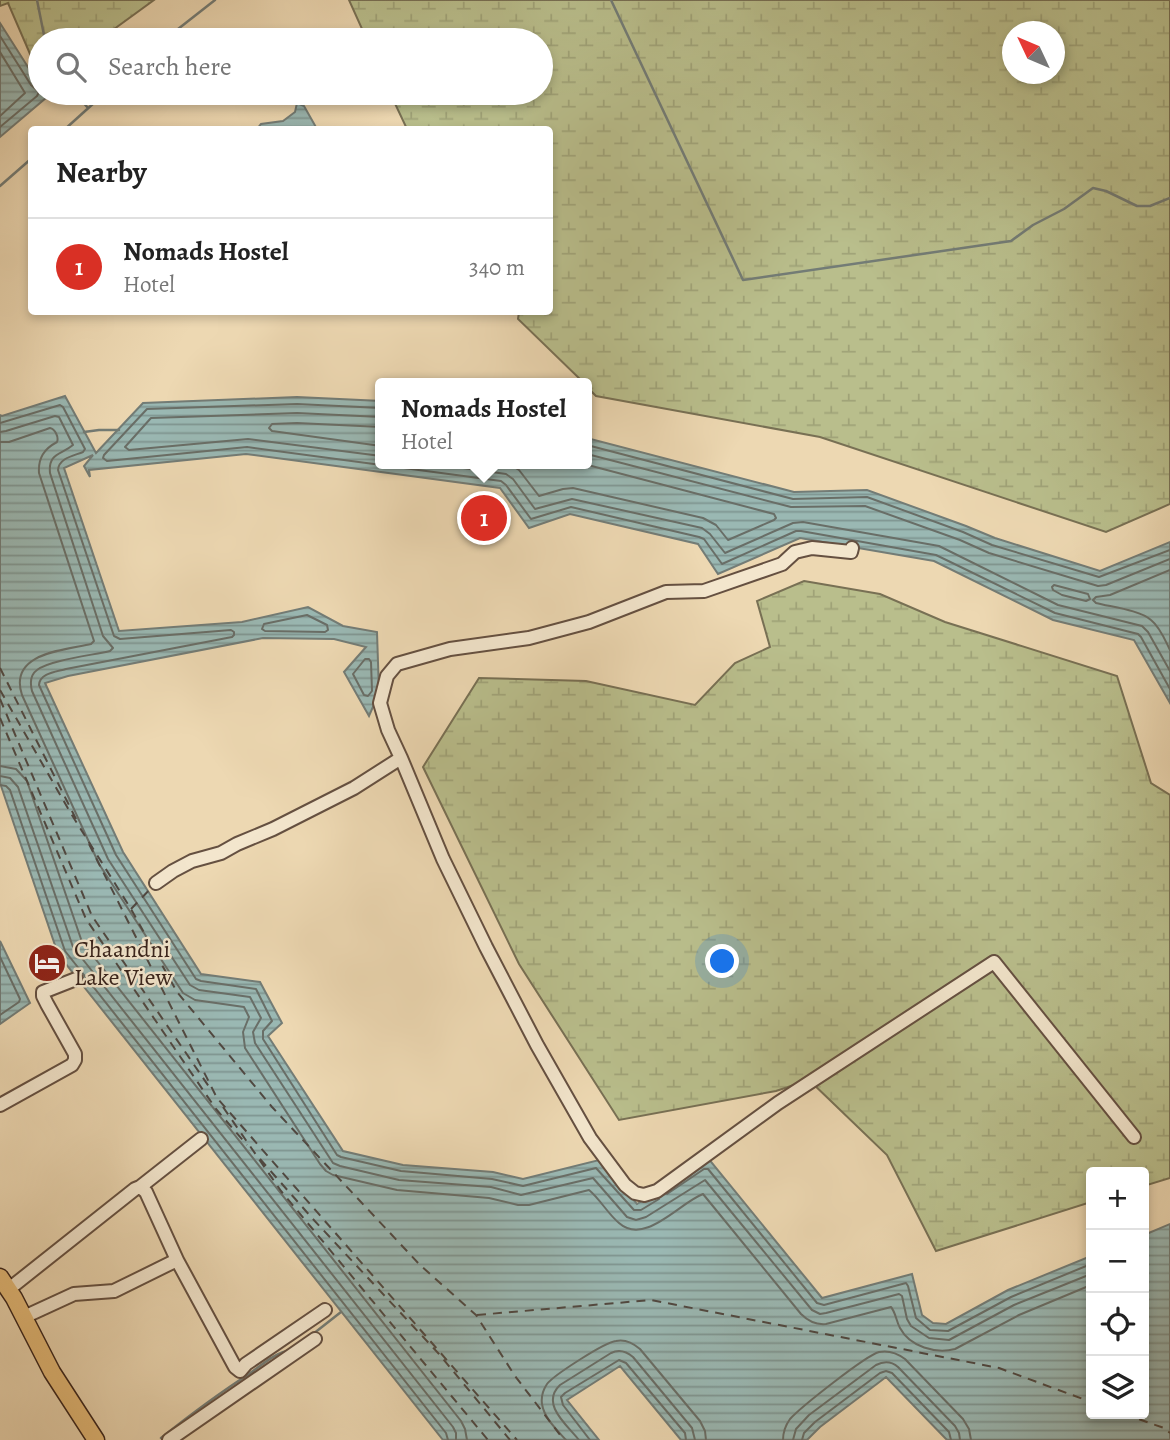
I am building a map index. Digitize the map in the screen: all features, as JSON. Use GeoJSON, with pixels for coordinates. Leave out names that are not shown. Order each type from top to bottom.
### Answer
{"type":"FeatureCollection","features":[{"type":"Feature","properties":{"kind":"main road"},"geometry":{"type":"LineString","coordinates":[[3,1283],[52,1372],[96,1440]]}},
{"type":"Feature","properties":{"kind":"street"},"geometry":{"type":"LineString","coordinates":[[852,548],[851,552],[812,548],[795,552],[782,564],[704,592],[666,592],[589,622],[529,638],[450,649],[397,664],[387,676],[380,703],[388,730],[443,859],[537,1045],[590,1138],[625,1185],[635,1193],[644,1195],[657,1191],[778,1103],[994,962],[1133,1137]]}},
{"type":"Feature","properties":{"kind":"street"},"geometry":{"type":"LineString","coordinates":[[156,883],[192,861],[221,853],[354,788],[401,758]]}},
{"type":"Feature","properties":{"kind":"street"},"geometry":{"type":"LineString","coordinates":[[0,1105],[72,1065],[75,1054],[43,992],[76,979]]}},
{"type":"Feature","properties":{"kind":"street"},"geometry":{"type":"LineString","coordinates":[[3,1283],[140,1187],[201,1139]]}},
{"type":"Feature","properties":{"kind":"street"},"geometry":{"type":"LineString","coordinates":[[140,1187],[146,1192],[177,1260],[235,1367],[240,1371],[246,1364],[325,1310]]}},
{"type":"Feature","properties":{"kind":"street"},"geometry":{"type":"LineString","coordinates":[[24,1317],[74,1294],[114,1291],[177,1260]]}},
{"type":"Feature","properties":{"kind":"street"},"geometry":{"type":"LineString","coordinates":[[169,1440],[315,1339]]}},
{"type":"Feature","properties":{"kind":"green space"},"geometry":{"type":"Polygon","coordinates":[[[0,0],[154,0],[116,28],[28,28],[28,49],[8,3],[0,6],[0,0]]]}},
{"type":"Feature","properties":{"kind":"green space"},"geometry":{"type":"Polygon","coordinates":[[[349,0],[1170,0],[1170,504],[1106,532],[820,437],[596,396],[592,392],[592,378],[579,378],[518,319],[519,315],[553,315],[553,126],[406,126],[396,105],[553,105],[553,28],[362,28],[349,0]]]}},
{"type":"Feature","properties":{"kind":"green space"},"geometry":{"type":"Polygon","coordinates":[[[804,581],[880,594],[945,622],[1117,676],[1151,783],[1170,795],[1170,1178],[1149,1184],[1149,1167],[1086,1167],[1086,1204],[936,1251],[887,1155],[809,1080],[776,1091],[619,1120],[519,964],[423,767],[479,678],[586,681],[695,705],[735,663],[770,647],[757,601],[804,581]]]}},
{"type":"Feature","properties":{"kind":"water"},"geometry":{"type":"Polygon","coordinates":[[[0,23],[28,67],[28,105],[38,105],[0,137],[0,23]]]}},
{"type":"Feature","properties":{"kind":"water"},"geometry":{"type":"Polygon","coordinates":[[[297,105],[304,106],[315,126],[259,126],[283,121],[295,112],[297,105]]]}},
{"type":"Feature","properties":{"kind":"water"},"geometry":{"type":"Polygon","coordinates":[[[65,396],[96,453],[143,403],[297,397],[375,401],[375,469],[592,469],[592,439],[794,492],[867,490],[995,538],[1100,571],[1170,542],[1170,703],[1134,640],[1053,620],[934,561],[800,538],[718,574],[698,544],[570,514],[529,528],[500,488],[246,454],[89,470],[90,477],[84,466],[93,455],[64,468],[119,631],[242,622],[308,607],[343,626],[377,632],[379,693],[369,716],[344,672],[366,647],[334,639],[263,638],[68,676],[45,683],[123,852],[201,974],[260,982],[282,1023],[268,1036],[343,1151],[403,1165],[493,1172],[523,1179],[599,1160],[637,1204],[708,1158],[822,1298],[912,1274],[922,1315],[933,1323],[946,1324],[1008,1290],[1086,1258],[1086,1419],[1149,1419],[1149,1233],[1170,1224],[1170,1440],[947,1440],[886,1377],[807,1440],[681,1440],[620,1366],[567,1400],[599,1440],[443,1440],[58,954],[0,783],[0,415],[65,396]]]}},
{"type":"Feature","properties":{"kind":"water"},"geometry":{"type":"Polygon","coordinates":[[[0,941],[30,1003],[0,1024],[0,941]]]}},
{"type":"Feature","properties":{"kind":"waterway"},"geometry":{"type":"LineString","coordinates":[[37,0],[43,28]]}},
{"type":"Feature","properties":{"kind":"waterway"},"geometry":{"type":"LineString","coordinates":[[179,28],[215,0]]}},
{"type":"Feature","properties":{"kind":"waterway"},"geometry":{"type":"LineString","coordinates":[[611,0],[743,280],[1011,241],[1093,188],[1106,191],[1137,206],[1150,206],[1170,198]]}},
{"type":"Feature","properties":{"kind":"waterway"},"geometry":{"type":"LineString","coordinates":[[68,126],[92,105]]}},
{"type":"Feature","properties":{"kind":"waterway"},"geometry":{"type":"LineString","coordinates":[[0,186],[28,162]]}},
{"type":"Feature","properties":{"kind":"waterway"},"geometry":{"type":"LineString","coordinates":[[84,432],[119,430]]}},
{"type":"Feature","properties":{"kind":"waterway"},"geometry":{"type":"LineString","coordinates":[[313,1334],[341,1312]]}},
{"type":"Feature","properties":{"kind":"waterway"},"geometry":{"type":"LineString","coordinates":[[161,1438],[268,1360],[291,1350]]}},
{"type":"Feature","properties":{"kind":"ferry route"},"geometry":{"type":"LineString","coordinates":[[0,668],[77,821]]}},
{"type":"Feature","properties":{"kind":"ferry route"},"geometry":{"type":"LineString","coordinates":[[0,690],[70,812],[131,909],[177,992],[272,1107],[420,1265],[476,1315],[515,1376],[564,1440]]}},
{"type":"Feature","properties":{"kind":"ferry route"},"geometry":{"type":"LineString","coordinates":[[0,699],[92,916],[212,1091]]}},
{"type":"Feature","properties":{"kind":"ferry route"},"geometry":{"type":"LineString","coordinates":[[0,718],[86,919],[216,1109],[247,1145]]}},
{"type":"Feature","properties":{"kind":"ferry route"},"geometry":{"type":"LineString","coordinates":[[89,844],[217,1098],[517,1440]]}},
{"type":"Feature","properties":{"kind":"ferry route"},"geometry":{"type":"LineString","coordinates":[[131,909],[153,886]]}},
{"type":"Feature","properties":{"kind":"ferry route"},"geometry":{"type":"LineString","coordinates":[[223,1107],[281,1191],[488,1440]]}},
{"type":"Feature","properties":{"kind":"ferry route"},"geometry":{"type":"LineString","coordinates":[[260,1159],[439,1354],[510,1440]]}},
{"type":"Feature","properties":{"kind":"ferry route"},"geometry":{"type":"LineString","coordinates":[[477,1315],[651,1300],[999,1368],[1086,1400]]}},
{"type":"Feature","properties":{"kind":"ferry route"},"geometry":{"type":"LineString","coordinates":[[1138,1419],[1164,1428],[1170,1433]]}},
{"type":"Feature","properties":{"kind":"place","name":"Nomads Hostel"},"geometry":{"type":"Point","coordinates":[484,518]}},
{"type":"Feature","properties":{"kind":"place","name":"Chaandni Lake View"},"geometry":{"type":"Point","coordinates":[47,963]}}]}
